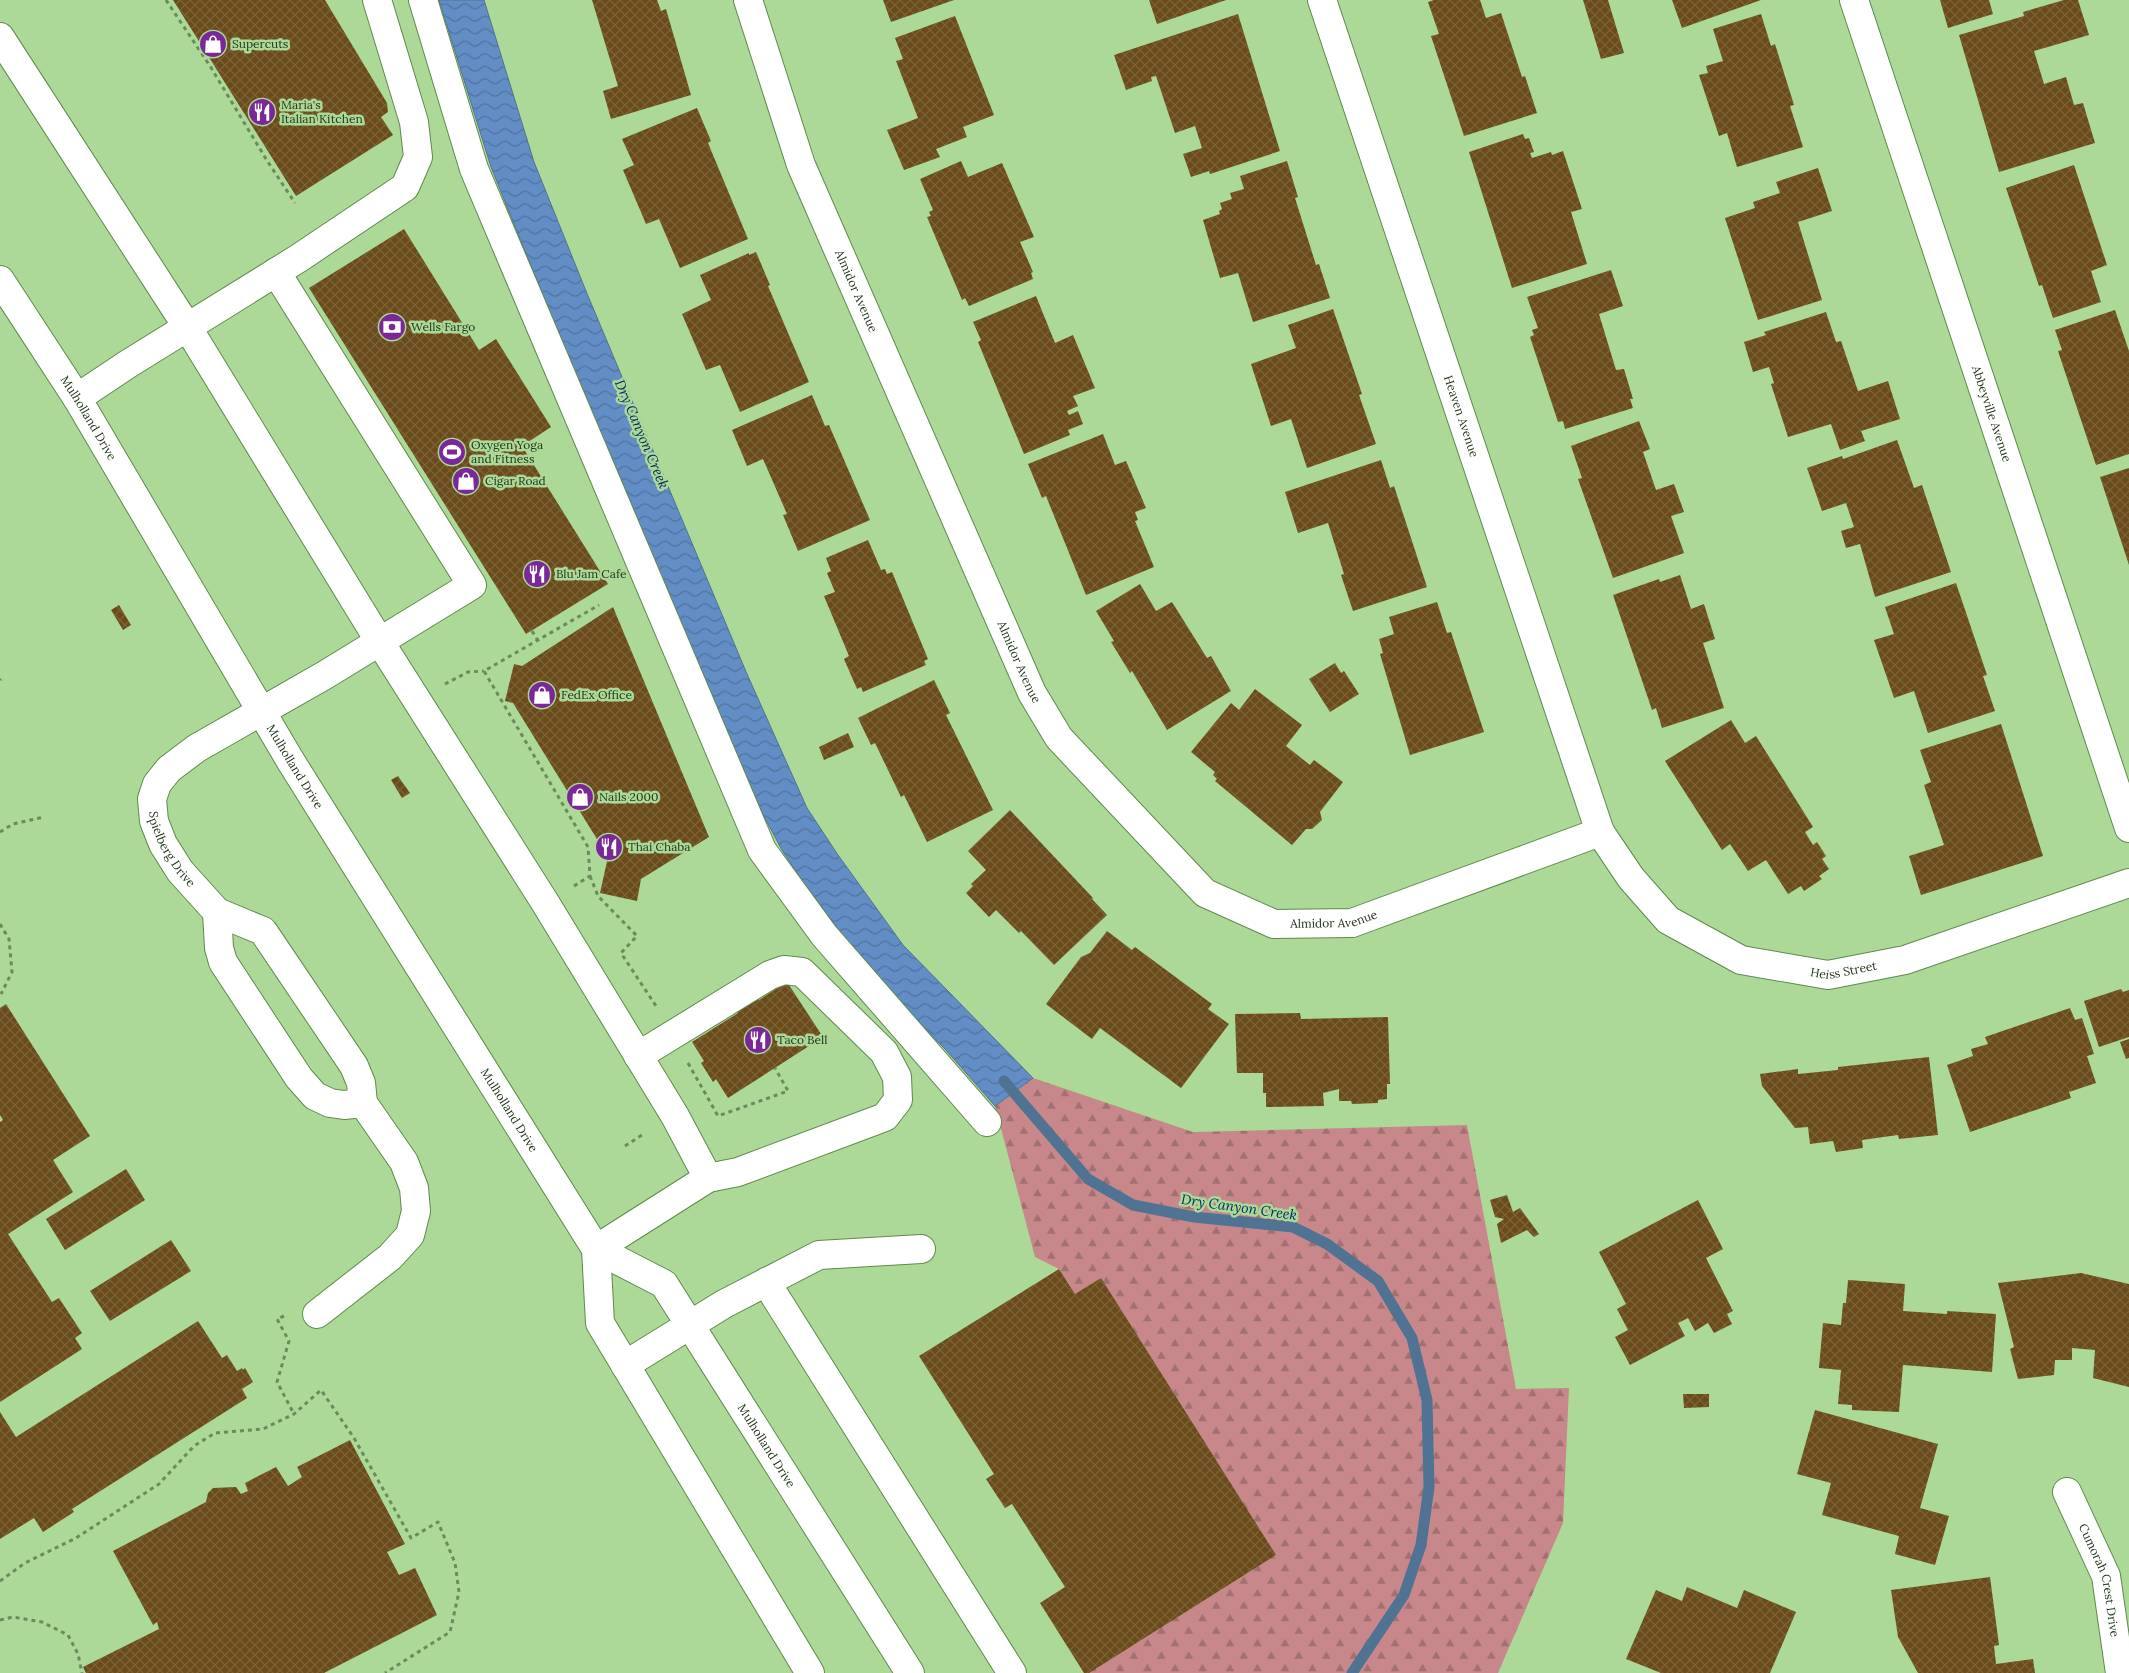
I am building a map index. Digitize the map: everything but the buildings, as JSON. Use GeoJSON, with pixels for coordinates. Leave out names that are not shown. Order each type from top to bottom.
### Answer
{"type":"FeatureCollection","features":[{"type":"Feature","properties":{"kind":"street"},"geometry":{"type":"LineString","coordinates":[[77,398],[276,272],[405,187],[418,157],[414,122],[377,0]]}},
{"type":"Feature","properties":{"kind":"street"},"geometry":{"type":"LineString","coordinates":[[423,0],[474,169],[762,850],[824,935],[987,1122]]}},
{"type":"Feature","properties":{"kind":"street","name":"Almidor Avenue"},"geometry":{"type":"LineString","coordinates":[[748,0],[801,165],[1032,693],[1059,738],[1205,893],[1274,924],[1352,923],[1600,832]]}},
{"type":"Feature","properties":{"kind":"street","name":"Heaven Avenue"},"geometry":{"type":"LineString","coordinates":[[1322,0],[1600,832]]}},
{"type":"Feature","properties":{"kind":"street","name":"Abbeyville Avenue"},"geometry":{"type":"LineString","coordinates":[[1854,0],[2129,828]]}},
{"type":"Feature","properties":{"kind":"street"},"geometry":{"type":"LineString","coordinates":[[0,38],[188,328],[380,642],[546,904],[675,1116],[708,1178]]}},
{"type":"Feature","properties":{"kind":"street","name":"Spielberg Drive"},"geometry":{"type":"LineString","coordinates":[[217,912],[180,871],[162,844],[154,821],[152,799],[157,784],[169,769],[197,748],[380,642],[472,585],[276,272]]}},
{"type":"Feature","properties":{"kind":"street","name":"Mulholland Drive"},"geometry":{"type":"LineString","coordinates":[[0,280],[77,398],[290,760],[596,1249],[600,1323],[810,1673]]}},
{"type":"Feature","properties":{"kind":"street","name":"Heiss Street"},"geometry":{"type":"LineString","coordinates":[[1600,832],[1631,878],[1668,920],[1740,960],[1828,975],[1905,960],[2129,883]]}},
{"type":"Feature","properties":{"kind":"street"},"geometry":{"type":"LineString","coordinates":[[317,1314],[390,1258],[410,1235],[416,1211],[414,1188],[404,1162],[363,1103],[361,1082],[354,1066],[262,931],[217,912],[219,948],[224,962],[299,1078],[315,1096],[330,1103],[344,1105],[363,1103]]}},
{"type":"Feature","properties":{"kind":"street"},"geometry":{"type":"LineString","coordinates":[[596,1249],[708,1178],[738,1172],[885,1117],[898,1100],[897,1077],[884,1052],[802,972],[784,970],[770,975],[638,1056]]}},
{"type":"Feature","properties":{"kind":"street","name":"Mulholland Drive"},"geometry":{"type":"LineString","coordinates":[[596,1249],[664,1284],[910,1673]]}},
{"type":"Feature","properties":{"kind":"street"},"geometry":{"type":"LineString","coordinates":[[625,1365],[724,1304],[819,1255],[921,1249]]}},
{"type":"Feature","properties":{"kind":"street"},"geometry":{"type":"LineString","coordinates":[[766,1282],[1012,1673]]}},
{"type":"Feature","properties":{"kind":"street","name":"Cumorah Crest Drive"},"geometry":{"type":"LineString","coordinates":[[2067,1492],[2106,1576],[2120,1673]]}},
{"type":"Feature","properties":{"kind":"path"},"geometry":{"type":"LineString","coordinates":[[166,0],[210,66],[295,203]]}},
{"type":"Feature","properties":{"kind":"path"},"geometry":{"type":"LineString","coordinates":[[440,686],[468,672],[484,671],[537,639],[599,606]]}},
{"type":"Feature","properties":{"kind":"path"},"geometry":{"type":"LineString","coordinates":[[532,631],[537,639]]}},
{"type":"Feature","properties":{"kind":"path"},"geometry":{"type":"LineString","coordinates":[[484,671],[588,847],[590,876],[546,904]]}},
{"type":"Feature","properties":{"kind":"path"},"geometry":{"type":"LineString","coordinates":[[0,832],[14,824],[44,817]]}},
{"type":"Feature","properties":{"kind":"path"},"geometry":{"type":"LineString","coordinates":[[0,924],[9,939],[12,972],[2,994]]}},
{"type":"Feature","properties":{"kind":"path"},"geometry":{"type":"LineString","coordinates":[[286,1315],[277,1319],[289,1341],[277,1382],[294,1414]]}},
{"type":"Feature","properties":{"kind":"path"},"geometry":{"type":"LineString","coordinates":[[0,1581],[25,1563],[76,1538],[159,1484],[194,1446],[215,1433],[263,1429],[294,1414],[322,1390],[354,1438],[411,1538],[438,1522],[455,1563],[458,1592],[450,1632],[386,1673]]}},
{"type":"Feature","properties":{"kind":"path"},"geometry":{"type":"LineString","coordinates":[[0,1620],[13,1617],[42,1622],[68,1635],[78,1654],[82,1673]]}},
{"type":"Feature","properties":{"kind":"green space"},"geometry":{"type":"Polygon","coordinates":[[[1033,1078],[1193,1132],[1467,1125],[1516,1389],[1569,1388],[1563,1523],[1498,1673],[1089,1673],[1075,1294],[1059,1269],[1035,1257],[995,1106],[1033,1078]]]}},
{"type":"Feature","properties":{"kind":"water"},"geometry":{"type":"Polygon","coordinates":[[[439,0],[484,0],[534,162],[588,296],[747,674],[807,808],[838,855],[903,945],[1033,1078],[995,1106],[945,1049],[868,970],[801,879],[782,850],[760,809],[556,328],[491,167],[439,0]]]}},
{"type":"Feature","properties":{"kind":"waterway","name":"Dry Canyon Creek"},"geometry":{"type":"LineString","coordinates":[[1004,1081],[1088,1179],[1133,1205],[1194,1217],[1293,1227],[1327,1244],[1378,1281],[1412,1338],[1427,1400],[1429,1487],[1421,1545],[1404,1595],[1352,1673]]}},
{"type":"Feature","properties":{"kind":"place","name":"Supercuts"},"geometry":{"type":"Point","coordinates":[213,44]}},
{"type":"Feature","properties":{"kind":"place","name":"Maria's Italian Kitchen"},"geometry":{"type":"Point","coordinates":[262,112]}},
{"type":"Feature","properties":{"kind":"place","name":"Wells Fargo"},"geometry":{"type":"Point","coordinates":[392,327]}},
{"type":"Feature","properties":{"kind":"place","name":"Oxygen Yoga and Fitness"},"geometry":{"type":"Point","coordinates":[452,452]}},
{"type":"Feature","properties":{"kind":"place","name":"Cigar Road"},"geometry":{"type":"Point","coordinates":[466,481]}},
{"type":"Feature","properties":{"kind":"place","name":"Blu Jam Cafe"},"geometry":{"type":"Point","coordinates":[537,574]}},
{"type":"Feature","properties":{"kind":"place","name":"FedEx Office"},"geometry":{"type":"Point","coordinates":[542,695]}},
{"type":"Feature","properties":{"kind":"place","name":"Nails 2000"},"geometry":{"type":"Point","coordinates":[580,797]}},
{"type":"Feature","properties":{"kind":"place","name":"Thai Chaba"},"geometry":{"type":"Point","coordinates":[609,847]}},
{"type":"Feature","properties":{"kind":"place","name":"Taco Bell"},"geometry":{"type":"Point","coordinates":[758,1040]}}]}
